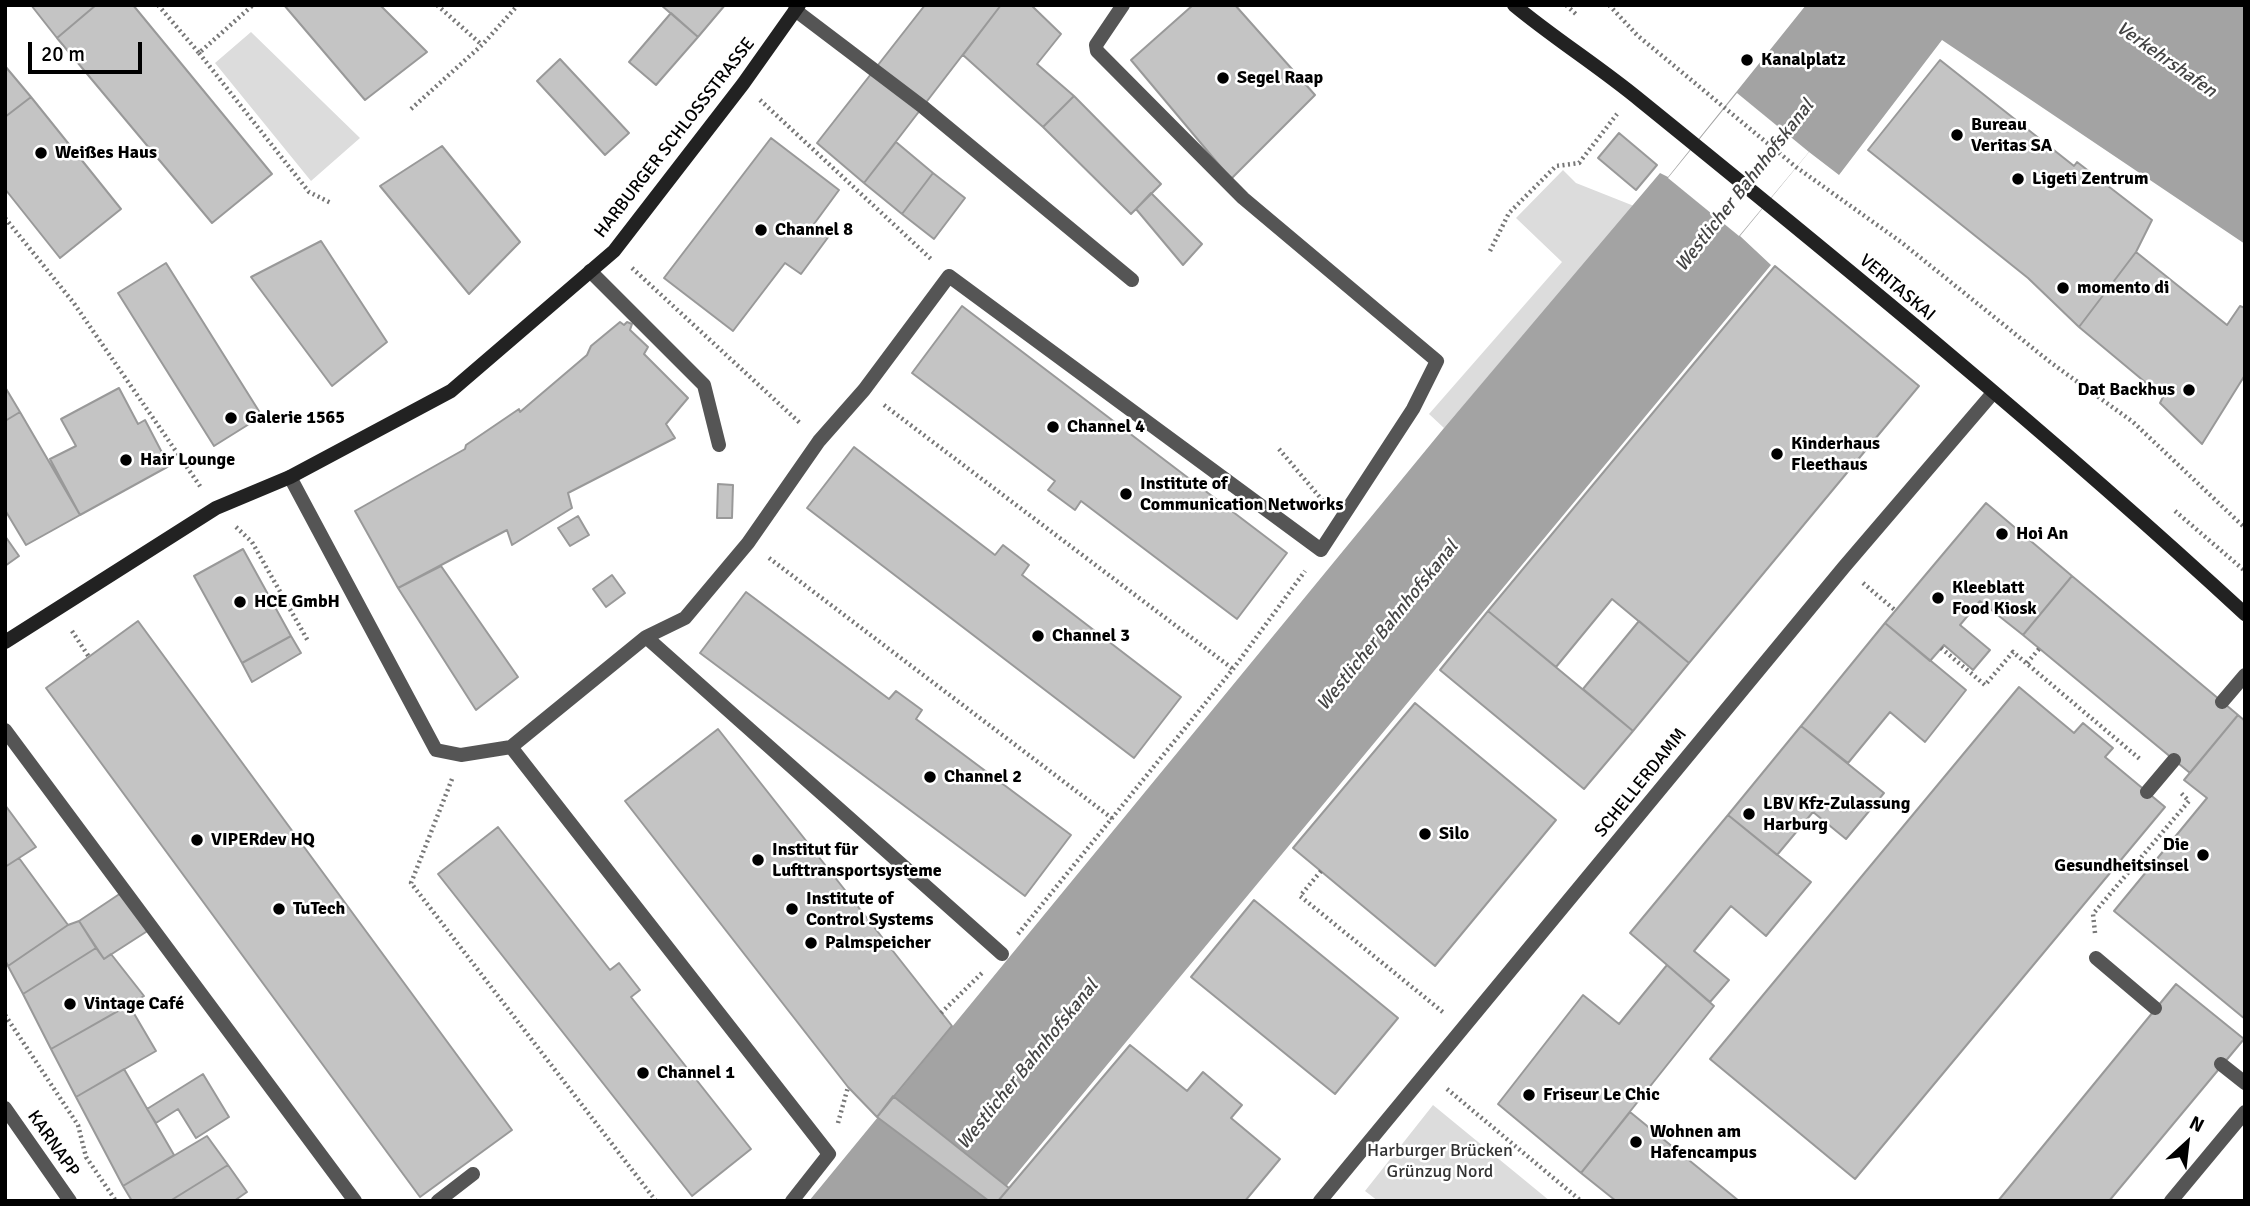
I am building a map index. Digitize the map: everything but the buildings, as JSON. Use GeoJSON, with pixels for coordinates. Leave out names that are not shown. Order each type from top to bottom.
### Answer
{"type":"FeatureCollection","features":[{"type":"Feature","properties":{"kind":"street"},"geometry":{"type":"LineString","coordinates":[[290,477],[436,750],[461,755],[511,747],[646,637],[685,618],[748,543],[819,441],[864,390],[949,276],[1321,550],[1413,409],[1437,361],[1243,198],[1097,51],[1096,46],[1123,5]]}},
{"type":"Feature","properties":{"kind":"street","name":"VERITASKAI"},"geometry":{"type":"LineString","coordinates":[[1514,5],[1633,94],[1993,393],[2180,552],[2245,614]]}},
{"type":"Feature","properties":{"kind":"street"},"geometry":{"type":"LineString","coordinates":[[797,8],[923,107],[1132,281]]}},
{"type":"Feature","properties":{"kind":"street","name":"HARBURGER SCHLOSSSTRASSE"},"geometry":{"type":"LineString","coordinates":[[5,642],[216,508],[290,477],[451,391],[614,251],[743,84],[797,8]]}},
{"type":"Feature","properties":{"kind":"street"},"geometry":{"type":"LineString","coordinates":[[590,271],[704,385],[719,445]]}},
{"type":"Feature","properties":{"kind":"street","name":"SCHELLERDAMM"},"geometry":{"type":"LineString","coordinates":[[1320,1201],[1844,567],[1993,393]]}},
{"type":"Feature","properties":{"kind":"street"},"geometry":{"type":"LineString","coordinates":[[646,637],[1002,954]]}},
{"type":"Feature","properties":{"kind":"street"},"geometry":{"type":"LineString","coordinates":[[2222,702],[2245,675]]}},
{"type":"Feature","properties":{"kind":"street"},"geometry":{"type":"LineString","coordinates":[[5,730],[355,1201]]}},
{"type":"Feature","properties":{"kind":"street"},"geometry":{"type":"LineString","coordinates":[[511,747],[829,1154],[792,1201]]}},
{"type":"Feature","properties":{"kind":"street"},"geometry":{"type":"LineString","coordinates":[[2147,792],[2174,760]]}},
{"type":"Feature","properties":{"kind":"street"},"geometry":{"type":"LineString","coordinates":[[2096,958],[2155,1008]]}},
{"type":"Feature","properties":{"kind":"street"},"geometry":{"type":"LineString","coordinates":[[2221,1064],[2245,1083]]}},
{"type":"Feature","properties":{"kind":"street","name":"KARNAPP"},"geometry":{"type":"LineString","coordinates":[[5,1108],[70,1201]]}},
{"type":"Feature","properties":{"kind":"street"},"geometry":{"type":"LineString","coordinates":[[2171,1201],[2242,1122]]}},
{"type":"Feature","properties":{"kind":"street"},"geometry":{"type":"LineString","coordinates":[[438,1201],[473,1174]]}},
{"type":"Feature","properties":{"kind":"path"},"geometry":{"type":"LineString","coordinates":[[158,5],[309,192],[331,204]]}},
{"type":"Feature","properties":{"kind":"path"},"geometry":{"type":"LineString","coordinates":[[199,53],[253,5]]}},
{"type":"Feature","properties":{"kind":"path"},"geometry":{"type":"LineString","coordinates":[[437,5],[482,45]]}},
{"type":"Feature","properties":{"kind":"path"},"geometry":{"type":"LineString","coordinates":[[411,109],[482,45],[518,5]]}},
{"type":"Feature","properties":{"kind":"path"},"geometry":{"type":"LineString","coordinates":[[1566,5],[1578,16]]}},
{"type":"Feature","properties":{"kind":"path"},"geometry":{"type":"LineString","coordinates":[[1609,5],[1637,35],[1796,167],[1901,242],[2050,362],[2133,422],[2245,528]]}},
{"type":"Feature","properties":{"kind":"path"},"geometry":{"type":"LineString","coordinates":[[743,84],[949,276]]}},
{"type":"Feature","properties":{"kind":"path"},"geometry":{"type":"LineString","coordinates":[[1490,251],[1509,213],[1556,166],[1579,163],[1633,94]]}},
{"type":"Feature","properties":{"kind":"path"},"geometry":{"type":"LineString","coordinates":[[5,218],[73,302],[216,508],[252,542],[308,641]]}},
{"type":"Feature","properties":{"kind":"path"},"geometry":{"type":"LineString","coordinates":[[651,286],[819,441]]}},
{"type":"Feature","properties":{"kind":"path"},"geometry":{"type":"LineString","coordinates":[[864,390],[1233,669]]}},
{"type":"Feature","properties":{"kind":"path"},"geometry":{"type":"LineString","coordinates":[[1279,449],[1340,521]]}},
{"type":"Feature","properties":{"kind":"path"},"geometry":{"type":"LineString","coordinates":[[2171,507],[2245,571]]}},
{"type":"Feature","properties":{"kind":"path"},"geometry":{"type":"LineString","coordinates":[[941,1013],[1002,954],[1113,819],[1233,669],[1321,550]]}},
{"type":"Feature","properties":{"kind":"path"},"geometry":{"type":"LineString","coordinates":[[772,561],[1113,819]]}},
{"type":"Feature","properties":{"kind":"path"},"geometry":{"type":"LineString","coordinates":[[1844,567],[1896,611]]}},
{"type":"Feature","properties":{"kind":"path"},"geometry":{"type":"LineString","coordinates":[[1941,648],[1985,685],[2013,652],[2160,776]]}},
{"type":"Feature","properties":{"kind":"path"},"geometry":{"type":"LineString","coordinates":[[2027,663],[2039,649]]}},
{"type":"Feature","properties":{"kind":"path"},"geometry":{"type":"LineString","coordinates":[[461,755],[411,883],[656,1201]]}},
{"type":"Feature","properties":{"kind":"path"},"geometry":{"type":"LineString","coordinates":[[2096,958],[2093,914],[2180,812]]}},
{"type":"Feature","properties":{"kind":"path"},"geometry":{"type":"LineString","coordinates":[[1321,871],[1300,895],[1464,1029]]}},
{"type":"Feature","properties":{"kind":"path"},"geometry":{"type":"LineString","coordinates":[[5,1015],[78,1125],[86,1157],[116,1201]]}},
{"type":"Feature","properties":{"kind":"path"},"geometry":{"type":"LineString","coordinates":[[1427,1073],[1581,1201]]}},
{"type":"Feature","properties":{"kind":"green space"},"geometry":{"type":"Polygon","coordinates":[[[251,32],[360,138],[311,181],[215,63],[251,32]]]}},
{"type":"Feature","properties":{"kind":"green space"},"geometry":{"type":"Polygon","coordinates":[[[1563,170],[1576,183],[1634,206],[1444,428],[1429,414],[1562,262],[1516,218],[1563,170]]]}},
{"type":"Feature","properties":{"kind":"green space","name":"Harburger Brücken Grünzug Nord"},"geometry":{"type":"Polygon","coordinates":[[[1433,1105],[1550,1201],[1378,1201],[1365,1191],[1433,1105]]]}},
{"type":"Feature","properties":{"kind":"water"},"geometry":{"type":"Polygon","coordinates":[[[1806,5],[2245,5],[2245,244],[1942,40],[1839,175],[1809,152],[1740,236],[1771,265],[994,1201],[809,1201],[1444,428],[1660,173],[1668,177],[1806,5]]]}},
{"type":"Feature","properties":{"kind":"pier"},"geometry":{"type":"Polygon","coordinates":[[[1737,93],[1809,152],[1739,236],[1668,178],[1737,93]]]}},
{"type":"Feature","properties":{"kind":"place","name":"Kanalplatz"},"geometry":{"type":"Point","coordinates":[1747,60]}},
{"type":"Feature","properties":{"kind":"place","name":"Segel Raap"},"geometry":{"type":"Point","coordinates":[1223,78]}},
{"type":"Feature","properties":{"kind":"place","name":"Bureau Veritas SA"},"geometry":{"type":"Point","coordinates":[1957,135]}},
{"type":"Feature","properties":{"kind":"place","name":"Weißes Haus"},"geometry":{"type":"Point","coordinates":[41,153]}},
{"type":"Feature","properties":{"kind":"place","name":"Ligeti Zentrum"},"geometry":{"type":"Point","coordinates":[2018,179]}},
{"type":"Feature","properties":{"kind":"place","name":"Channel 8"},"geometry":{"type":"Point","coordinates":[761,230]}},
{"type":"Feature","properties":{"kind":"place","name":"momento di"},"geometry":{"type":"Point","coordinates":[2063,288]}},
{"type":"Feature","properties":{"kind":"place","name":"Dat Backhus"},"geometry":{"type":"Point","coordinates":[2189,390]}},
{"type":"Feature","properties":{"kind":"place","name":"Galerie 1565"},"geometry":{"type":"Point","coordinates":[231,418]}},
{"type":"Feature","properties":{"kind":"place","name":"Channel 4"},"geometry":{"type":"Point","coordinates":[1053,427]}},
{"type":"Feature","properties":{"kind":"place","name":"Kinderhaus Fleethaus"},"geometry":{"type":"Point","coordinates":[1777,454]}},
{"type":"Feature","properties":{"kind":"place","name":"Hair Lounge"},"geometry":{"type":"Point","coordinates":[126,460]}},
{"type":"Feature","properties":{"kind":"place","name":"Institute of Communication Networks"},"geometry":{"type":"Point","coordinates":[1126,494]}},
{"type":"Feature","properties":{"kind":"place","name":"Hoi An"},"geometry":{"type":"Point","coordinates":[2002,534]}},
{"type":"Feature","properties":{"kind":"place","name":"Kleeblatt Food Kiosk"},"geometry":{"type":"Point","coordinates":[1938,598]}},
{"type":"Feature","properties":{"kind":"place","name":"HCE GmbH"},"geometry":{"type":"Point","coordinates":[240,602]}},
{"type":"Feature","properties":{"kind":"place","name":"Channel 3"},"geometry":{"type":"Point","coordinates":[1038,636]}},
{"type":"Feature","properties":{"kind":"place","name":"Channel 2"},"geometry":{"type":"Point","coordinates":[930,777]}},
{"type":"Feature","properties":{"kind":"place","name":"LBV Kfz-Zulassung Harburg"},"geometry":{"type":"Point","coordinates":[1749,814]}},
{"type":"Feature","properties":{"kind":"place","name":"Silo"},"geometry":{"type":"Point","coordinates":[1425,834]}},
{"type":"Feature","properties":{"kind":"place","name":"VIPERdev HQ"},"geometry":{"type":"Point","coordinates":[197,840]}},
{"type":"Feature","properties":{"kind":"place","name":"Die Gesundheitsinsel"},"geometry":{"type":"Point","coordinates":[2203,855]}},
{"type":"Feature","properties":{"kind":"place","name":"Institut für Lufttransportsysteme"},"geometry":{"type":"Point","coordinates":[758,860]}},
{"type":"Feature","properties":{"kind":"place","name":"TuTech"},"geometry":{"type":"Point","coordinates":[279,909]}},
{"type":"Feature","properties":{"kind":"place","name":"Institute of Control Systems"},"geometry":{"type":"Point","coordinates":[792,909]}},
{"type":"Feature","properties":{"kind":"place","name":"Palmspeicher"},"geometry":{"type":"Point","coordinates":[811,943]}},
{"type":"Feature","properties":{"kind":"place","name":"Vintage Café"},"geometry":{"type":"Point","coordinates":[70,1004]}},
{"type":"Feature","properties":{"kind":"place","name":"Channel 1"},"geometry":{"type":"Point","coordinates":[643,1073]}},
{"type":"Feature","properties":{"kind":"place","name":"Friseur Le Chic"},"geometry":{"type":"Point","coordinates":[1529,1095]}},
{"type":"Feature","properties":{"kind":"place","name":"Wohnen am Hafencampus"},"geometry":{"type":"Point","coordinates":[1636,1142]}},
{"type":"Feature","properties":{"kind":"water label","name":"Verkehrshafen"},"geometry":{"type":"Point","coordinates":[2166,60]}},
{"type":"Feature","properties":{"kind":"water label","name":"Westlicher Bahnhofskanal"},"geometry":{"type":"Point","coordinates":[1745,186]}},
{"type":"Feature","properties":{"kind":"water label","name":"Westlicher Bahnhofskanal"},"geometry":{"type":"Point","coordinates":[1388,626]}},
{"type":"Feature","properties":{"kind":"water label","name":"Westlicher Bahnhofskanal"},"geometry":{"type":"Point","coordinates":[1028,1065]}}]}
